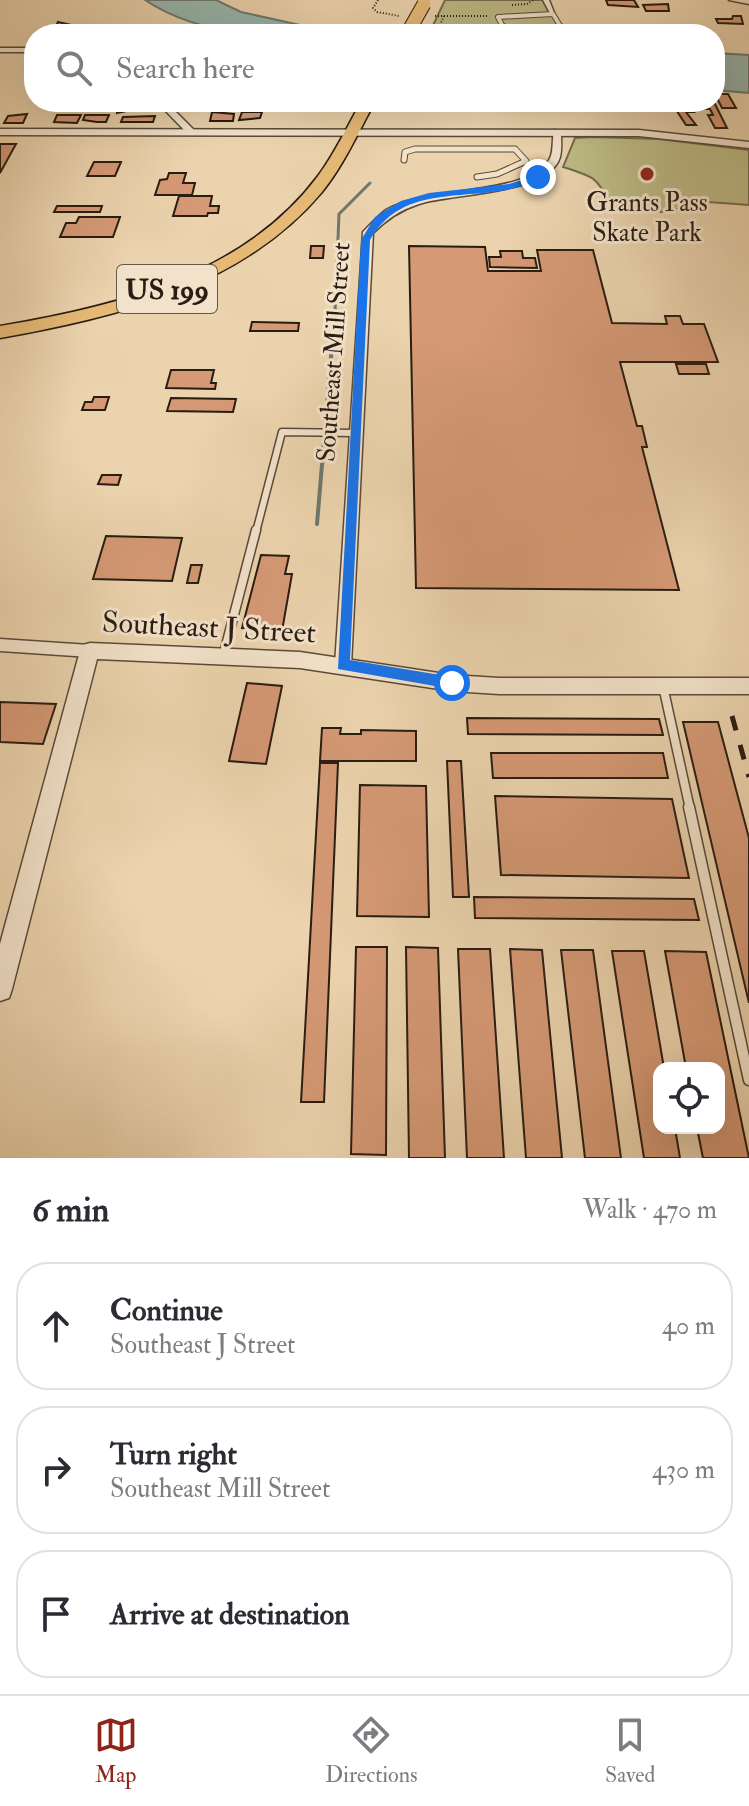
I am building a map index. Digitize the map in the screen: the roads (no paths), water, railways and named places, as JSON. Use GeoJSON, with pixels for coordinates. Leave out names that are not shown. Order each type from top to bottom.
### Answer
{"type":"FeatureCollection","features":[{"type":"Feature","properties":{"kind":"highway"},"geometry":{"type":"LineString","coordinates":[[413,24],[425,2]]}},
{"type":"Feature","properties":{"kind":"highway","name":"US 199"},"geometry":{"type":"LineString","coordinates":[[0,332],[125,304],[229,261],[269,234],[298,209],[328,173],[363,112]]}},
{"type":"Feature","properties":{"kind":"street"},"geometry":{"type":"LineString","coordinates":[[546,0],[553,14]]}},
{"type":"Feature","properties":{"kind":"street"},"geometry":{"type":"LineString","coordinates":[[732,0],[749,2]]}},
{"type":"Feature","properties":{"kind":"street"},"geometry":{"type":"LineString","coordinates":[[0,50],[24,50]]}},
{"type":"Feature","properties":{"kind":"street"},"geometry":{"type":"LineString","coordinates":[[171,112],[191,132]]}},
{"type":"Feature","properties":{"kind":"street"},"geometry":{"type":"LineString","coordinates":[[0,132],[557,132],[658,134],[749,145]]}},
{"type":"Feature","properties":{"kind":"street","name":"Southeast Mill Street"},"geometry":{"type":"LineString","coordinates":[[343,665],[365,240],[372,225],[385,213],[417,199],[510,187],[538,177],[557,159],[560,144],[557,132]]}},
{"type":"Feature","properties":{"kind":"street","name":"Southeast J Street"},"geometry":{"type":"LineString","coordinates":[[0,645],[343,665],[409,677],[490,686],[749,686]]}},
{"type":"Feature","properties":{"kind":"street"},"geometry":{"type":"LineString","coordinates":[[0,989],[90,651]]}},
{"type":"Feature","properties":{"kind":"lane"},"geometry":{"type":"LineString","coordinates":[[502,24],[498,17],[553,14],[559,24]]}},
{"type":"Feature","properties":{"kind":"lane"},"geometry":{"type":"LineString","coordinates":[[404,160],[405,152],[415,149],[515,149],[526,161],[497,174],[477,177]]}},
{"type":"Feature","properties":{"kind":"lane"},"geometry":{"type":"LineString","coordinates":[[223,657],[282,432],[355,433]]}},
{"type":"Feature","properties":{"kind":"lane"},"geometry":{"type":"LineString","coordinates":[[663,686],[749,1080]]}},
{"type":"Feature","properties":{"kind":"water"},"geometry":{"type":"Polygon","coordinates":[[[145,0],[216,0],[241,12],[295,24],[198,24],[174,16],[145,0]]]}},
{"type":"Feature","properties":{"kind":"water"},"geometry":{"type":"Polygon","coordinates":[[[725,54],[749,55],[749,93],[725,91],[725,54]]]}},
{"type":"Feature","properties":{"kind":"waterway"},"geometry":{"type":"LineString","coordinates":[[335,312],[339,214],[370,183]]}},
{"type":"Feature","properties":{"kind":"waterway"},"geometry":{"type":"LineString","coordinates":[[317,524],[335,310]]}},
{"type":"Feature","properties":{"kind":"railway"},"geometry":{"type":"LineString","coordinates":[[732,716],[749,777]]}},
{"type":"Feature","properties":{"kind":"place","name":"Grants Pass Skate Park"},"geometry":{"type":"Point","coordinates":[647,174]}}]}
